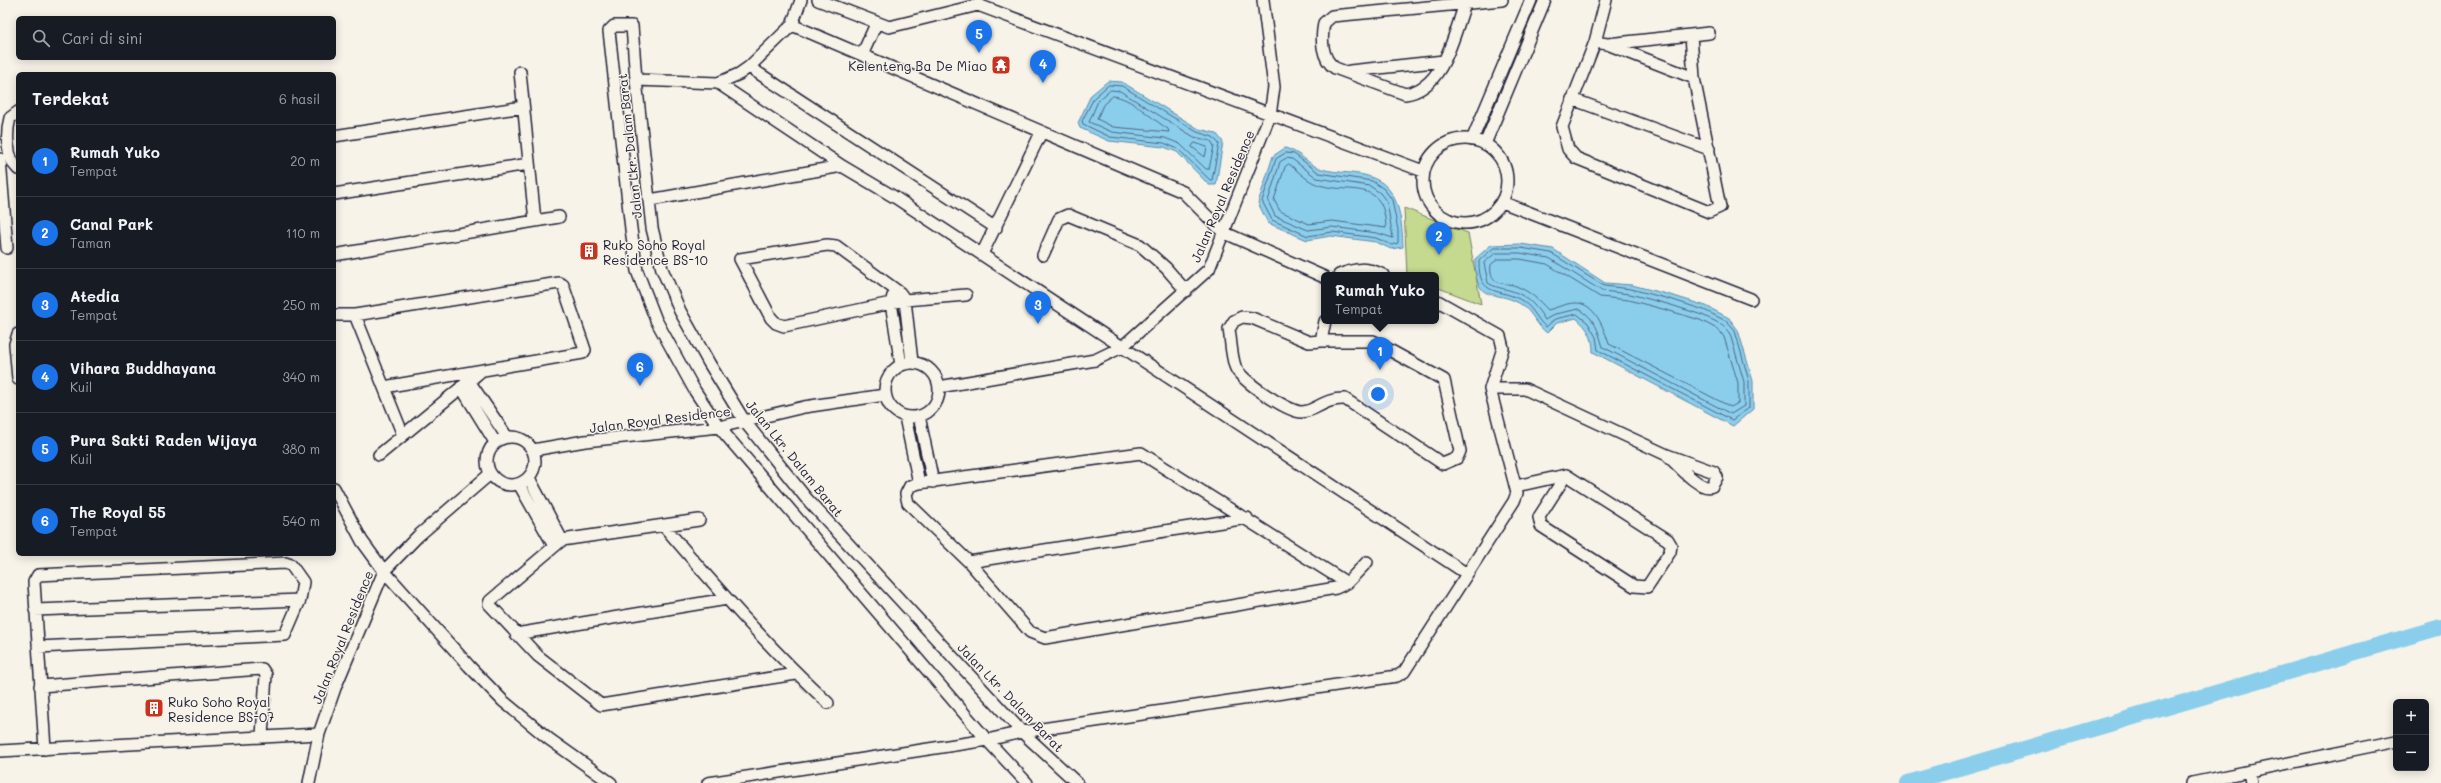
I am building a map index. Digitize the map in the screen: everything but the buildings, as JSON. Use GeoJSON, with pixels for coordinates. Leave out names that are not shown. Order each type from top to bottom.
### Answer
{"type":"FeatureCollection","features":[{"type":"Feature","properties":{"kind":"street"},"geometry":{"type":"LineString","coordinates":[[636,80],[718,83],[749,67],[792,25],[801,0]]}},
{"type":"Feature","properties":{"kind":"street"},"geometry":{"type":"LineString","coordinates":[[818,0],[876,24],[893,27],[978,5],[1423,171]]}},
{"type":"Feature","properties":{"kind":"street","name":"Jalan Royal Residence"},"geometry":{"type":"LineString","coordinates":[[939,387],[1095,360],[1122,347],[1186,291],[1209,268],[1270,115],[1274,87],[1263,0]]}},
{"type":"Feature","properties":{"kind":"street"},"geometry":{"type":"LineString","coordinates":[[1465,4],[1444,61],[1430,83],[1412,93],[1406,94],[1328,64],[1325,55],[1323,32],[1327,19],[1332,16],[1502,0]]}},
{"type":"Feature","properties":{"kind":"street"},"geometry":{"type":"LineString","coordinates":[[1472,140],[1531,0]]}},
{"type":"Feature","properties":{"kind":"street"},"geometry":{"type":"LineString","coordinates":[[1485,144],[1545,0]]}},
{"type":"Feature","properties":{"kind":"street"},"geometry":{"type":"LineString","coordinates":[[1606,0],[1595,42],[1562,127],[1568,149],[1576,158],[1709,212],[1720,207],[1694,78],[1691,34]]}},
{"type":"Feature","properties":{"kind":"street"},"geometry":{"type":"LineString","coordinates":[[862,55],[876,24]]}},
{"type":"Feature","properties":{"kind":"street"},"geometry":{"type":"LineString","coordinates":[[792,25],[1041,133],[1183,192],[1223,232],[1321,276]]}},
{"type":"Feature","properties":{"kind":"street","name":"Jalan Lkr. Dalam Barat"},"geometry":{"type":"LineString","coordinates":[[1028,783],[988,740],[719,427],[695,391],[656,320],[637,271],[631,229],[609,31],[614,26],[632,26],[636,80],[654,235],[662,270],[705,356],[745,422],[806,498],[1022,732],[1077,783]]}},
{"type":"Feature","properties":{"kind":"street"},"geometry":{"type":"LineString","coordinates":[[1607,44],[1709,32]]}},
{"type":"Feature","properties":{"kind":"street"},"geometry":{"type":"LineString","coordinates":[[1595,42],[1607,44],[1694,78]]}},
{"type":"Feature","properties":{"kind":"street"},"geometry":{"type":"LineString","coordinates":[[1347,72],[1444,61]]}},
{"type":"Feature","properties":{"kind":"street"},"geometry":{"type":"LineString","coordinates":[[749,67],[996,228]]}},
{"type":"Feature","properties":{"kind":"street"},"geometry":{"type":"LineString","coordinates":[[520,72],[535,221]]}},
{"type":"Feature","properties":{"kind":"street"},"geometry":{"type":"LineString","coordinates":[[718,83],[842,166],[982,254],[1468,574]]}},
{"type":"Feature","properties":{"kind":"street"},"geometry":{"type":"LineString","coordinates":[[1572,99],[1708,149]]}},
{"type":"Feature","properties":{"kind":"street"},"geometry":{"type":"LineString","coordinates":[[336,136],[523,106]]}},
{"type":"Feature","properties":{"kind":"street"},"geometry":{"type":"LineString","coordinates":[[16,114],[10,118],[8,135],[11,158],[16,166]]}},
{"type":"Feature","properties":{"kind":"street"},"geometry":{"type":"LineString","coordinates":[[982,254],[1041,133]]}},
{"type":"Feature","properties":{"kind":"street"},"geometry":{"type":"LineString","coordinates":[[1456,140],[1472,140],[1485,144],[1500,158],[1507,176],[1507,189],[1502,202],[1492,214],[1479,221],[1464,224],[1448,221],[1436,213],[1426,201],[1422,186],[1423,171],[1430,157],[1442,146],[1456,140]]}},
{"type":"Feature","properties":{"kind":"street"},"geometry":{"type":"LineString","coordinates":[[0,159],[8,248]]}},
{"type":"Feature","properties":{"kind":"street"},"geometry":{"type":"LineString","coordinates":[[336,194],[529,164]]}},
{"type":"Feature","properties":{"kind":"street"},"geometry":{"type":"LineString","coordinates":[[650,200],[842,166]]}},
{"type":"Feature","properties":{"kind":"street"},"geometry":{"type":"LineString","coordinates":[[1502,202],[1751,299]]}},
{"type":"Feature","properties":{"kind":"street"},"geometry":{"type":"LineString","coordinates":[[1043,255],[1059,219],[1068,215],[1140,244],[1166,268],[1186,291]]}},
{"type":"Feature","properties":{"kind":"street"},"geometry":{"type":"LineString","coordinates":[[336,255],[559,217]]}},
{"type":"Feature","properties":{"kind":"street"},"geometry":{"type":"LineString","coordinates":[[907,364],[905,300],[894,287],[836,246],[831,245],[740,259],[771,318],[776,323],[784,326],[905,300],[966,296]]}},
{"type":"Feature","properties":{"kind":"street"},"geometry":{"type":"LineString","coordinates":[[1347,272],[1358,268],[1370,269],[1376,272]]}},
{"type":"Feature","properties":{"kind":"street"},"geometry":{"type":"LineString","coordinates":[[336,315],[355,315],[562,283],[576,320],[584,350],[583,353],[384,387]]}},
{"type":"Feature","properties":{"kind":"street"},"geometry":{"type":"LineString","coordinates":[[894,287],[891,303],[907,364]]}},
{"type":"Feature","properties":{"kind":"street"},"geometry":{"type":"LineString","coordinates":[[708,783],[988,740],[1022,732],[1397,676],[1404,672],[1514,501],[1516,486],[1490,389],[1503,348],[1500,336],[1439,302]]}},
{"type":"Feature","properties":{"kind":"street"},"geometry":{"type":"LineString","coordinates":[[355,315],[403,435]]}},
{"type":"Feature","properties":{"kind":"street"},"geometry":{"type":"LineString","coordinates":[[1247,318],[1309,342],[1321,341],[1370,340],[1444,380],[1460,451],[1457,458],[1443,464],[1345,400],[1327,401],[1307,411],[1300,412],[1269,398],[1240,376],[1235,366],[1229,329],[1234,320],[1247,318]]}},
{"type":"Feature","properties":{"kind":"street"},"geometry":{"type":"LineString","coordinates":[[1321,341],[1324,324]]}},
{"type":"Feature","properties":{"kind":"street"},"geometry":{"type":"LineString","coordinates":[[16,341],[16,356]]}},
{"type":"Feature","properties":{"kind":"street"},"geometry":{"type":"LineString","coordinates":[[907,364],[922,364],[930,369],[936,377],[939,387],[935,406],[919,416],[905,417],[895,412],[888,404],[885,395],[885,382],[891,372],[907,364]]}},
{"type":"Feature","properties":{"kind":"street"},"geometry":{"type":"LineString","coordinates":[[379,455],[481,371]]}},
{"type":"Feature","properties":{"kind":"street"},"geometry":{"type":"LineString","coordinates":[[465,384],[507,437]]}},
{"type":"Feature","properties":{"kind":"street"},"geometry":{"type":"LineString","coordinates":[[465,384],[495,442]]}},
{"type":"Feature","properties":{"kind":"street"},"geometry":{"type":"LineString","coordinates":[[1490,389],[1525,389],[1667,455]]}},
{"type":"Feature","properties":{"kind":"street","name":"Jalan Royal Residence"},"geometry":{"type":"LineString","coordinates":[[533,450],[585,441],[719,427],[804,407],[885,395]]}},
{"type":"Feature","properties":{"kind":"street"},"geometry":{"type":"LineString","coordinates":[[919,416],[933,482]]}},
{"type":"Feature","properties":{"kind":"street"},"geometry":{"type":"LineString","coordinates":[[905,417],[919,483]]}},
{"type":"Feature","properties":{"kind":"street"},"geometry":{"type":"LineString","coordinates":[[507,437],[517,437],[526,442],[533,450],[536,460],[534,469],[529,478],[519,484],[503,484],[490,474],[487,457],[495,442],[507,437]]}},
{"type":"Feature","properties":{"kind":"street"},"geometry":{"type":"LineString","coordinates":[[1347,583],[1247,518],[1141,453],[919,483],[910,486],[906,494],[908,503],[969,562],[1030,632],[1045,638],[1336,588],[1347,583],[1367,562]]}},
{"type":"Feature","properties":{"kind":"street","name":"Jalan Royal Residence"},"geometry":{"type":"LineString","coordinates":[[309,783],[319,734],[341,673],[384,571],[418,536],[490,474]]}},
{"type":"Feature","properties":{"kind":"street"},"geometry":{"type":"LineString","coordinates":[[1516,486],[1566,475],[1668,540],[1671,545],[1670,552],[1647,587],[1634,586],[1541,526],[1539,517],[1566,475]]}},
{"type":"Feature","properties":{"kind":"street"},"geometry":{"type":"LineString","coordinates":[[529,478],[558,543]]}},
{"type":"Feature","properties":{"kind":"street"},"geometry":{"type":"LineString","coordinates":[[519,484],[558,543]]}},
{"type":"Feature","properties":{"kind":"street"},"geometry":{"type":"LineString","coordinates":[[336,492],[362,541],[384,571],[469,666],[503,701],[549,739],[611,783]]}},
{"type":"Feature","properties":{"kind":"street"},"geometry":{"type":"LineString","coordinates":[[969,562],[1247,518]]}},
{"type":"Feature","properties":{"kind":"street"},"geometry":{"type":"LineString","coordinates":[[699,520],[558,543],[490,601],[491,608],[538,656],[597,703],[606,706],[796,674]]}},
{"type":"Feature","properties":{"kind":"street"},"geometry":{"type":"LineString","coordinates":[[663,526],[727,600],[796,674],[828,703]]}},
{"type":"Feature","properties":{"kind":"street"},"geometry":{"type":"LineString","coordinates":[[38,647],[284,635],[300,600],[303,582],[291,565],[285,563],[44,573],[38,575],[34,582],[40,686],[45,749]]}},
{"type":"Feature","properties":{"kind":"street"},"geometry":{"type":"LineString","coordinates":[[36,610],[300,600]]}},
{"type":"Feature","properties":{"kind":"street"},"geometry":{"type":"LineString","coordinates":[[516,634],[727,600]]}},
{"type":"Feature","properties":{"kind":"street"},"geometry":{"type":"LineString","coordinates":[[40,686],[262,668],[266,675],[262,736]]}},
{"type":"Feature","properties":{"kind":"street"},"geometry":{"type":"LineString","coordinates":[[0,751],[319,734]]}},
{"type":"Feature","properties":{"kind":"street"},"geometry":{"type":"LineString","coordinates":[[2192,783],[2393,742]]}},
{"type":"Feature","properties":{"kind":"street"},"geometry":{"type":"LineString","coordinates":[[2249,771],[2251,783]]}},
{"type":"Feature","properties":{"kind":"green space"},"geometry":{"type":"Polygon","coordinates":[[[1404,208],[1468,233],[1481,304],[1439,288],[1439,272],[1407,272],[1404,208]]]}},
{"type":"Feature","properties":{"kind":"water"},"geometry":{"type":"Polygon","coordinates":[[[1108,81],[1122,82],[1199,129],[1216,133],[1223,142],[1216,185],[1209,185],[1177,152],[1164,147],[1109,141],[1080,128],[1078,123],[1091,95],[1108,81]]]}},
{"type":"Feature","properties":{"kind":"water"},"geometry":{"type":"Polygon","coordinates":[[[1285,148],[1296,153],[1313,165],[1328,171],[1354,173],[1373,178],[1382,183],[1389,189],[1398,207],[1402,227],[1403,247],[1391,249],[1376,242],[1331,236],[1307,240],[1268,223],[1258,203],[1273,156],[1285,148]]]}},
{"type":"Feature","properties":{"kind":"water"},"geometry":{"type":"Polygon","coordinates":[[[1521,244],[1553,249],[1605,283],[1632,285],[1674,296],[1706,306],[1729,318],[1738,330],[1753,381],[1753,409],[1733,426],[1593,352],[1589,333],[1584,325],[1576,318],[1557,323],[1547,333],[1522,305],[1503,297],[1488,294],[1479,284],[1476,274],[1475,259],[1491,245],[1521,244]]]}},
{"type":"Feature","properties":{"kind":"waterway"},"geometry":{"type":"LineString","coordinates":[[1908,783],[2441,627]]}},
{"type":"Feature","properties":{"kind":"place","name":"Pura Sakti Raden Wijaya"},"geometry":{"type":"Point","coordinates":[979,53]}},
{"type":"Feature","properties":{"kind":"place","name":"Kelenteng Ba De Miao"},"geometry":{"type":"Point","coordinates":[1001,65]}},
{"type":"Feature","properties":{"kind":"place","name":"Vihara Buddhayana"},"geometry":{"type":"Point","coordinates":[1043,83]}},
{"type":"Feature","properties":{"kind":"place","name":"Ruko Soho Royal Residence BS-10"},"geometry":{"type":"Point","coordinates":[589,251]}},
{"type":"Feature","properties":{"kind":"place","name":"Canal Park"},"geometry":{"type":"Point","coordinates":[1439,255]}},
{"type":"Feature","properties":{"kind":"place","name":"Atedia"},"geometry":{"type":"Point","coordinates":[1038,324]}},
{"type":"Feature","properties":{"kind":"place","name":"Rumah Yuko"},"geometry":{"type":"Point","coordinates":[1380,370]}},
{"type":"Feature","properties":{"kind":"place","name":"The Royal 55"},"geometry":{"type":"Point","coordinates":[640,386]}},
{"type":"Feature","properties":{"kind":"place","name":"Ruko Soho Royal Residence BS-07"},"geometry":{"type":"Point","coordinates":[154,708]}}]}
